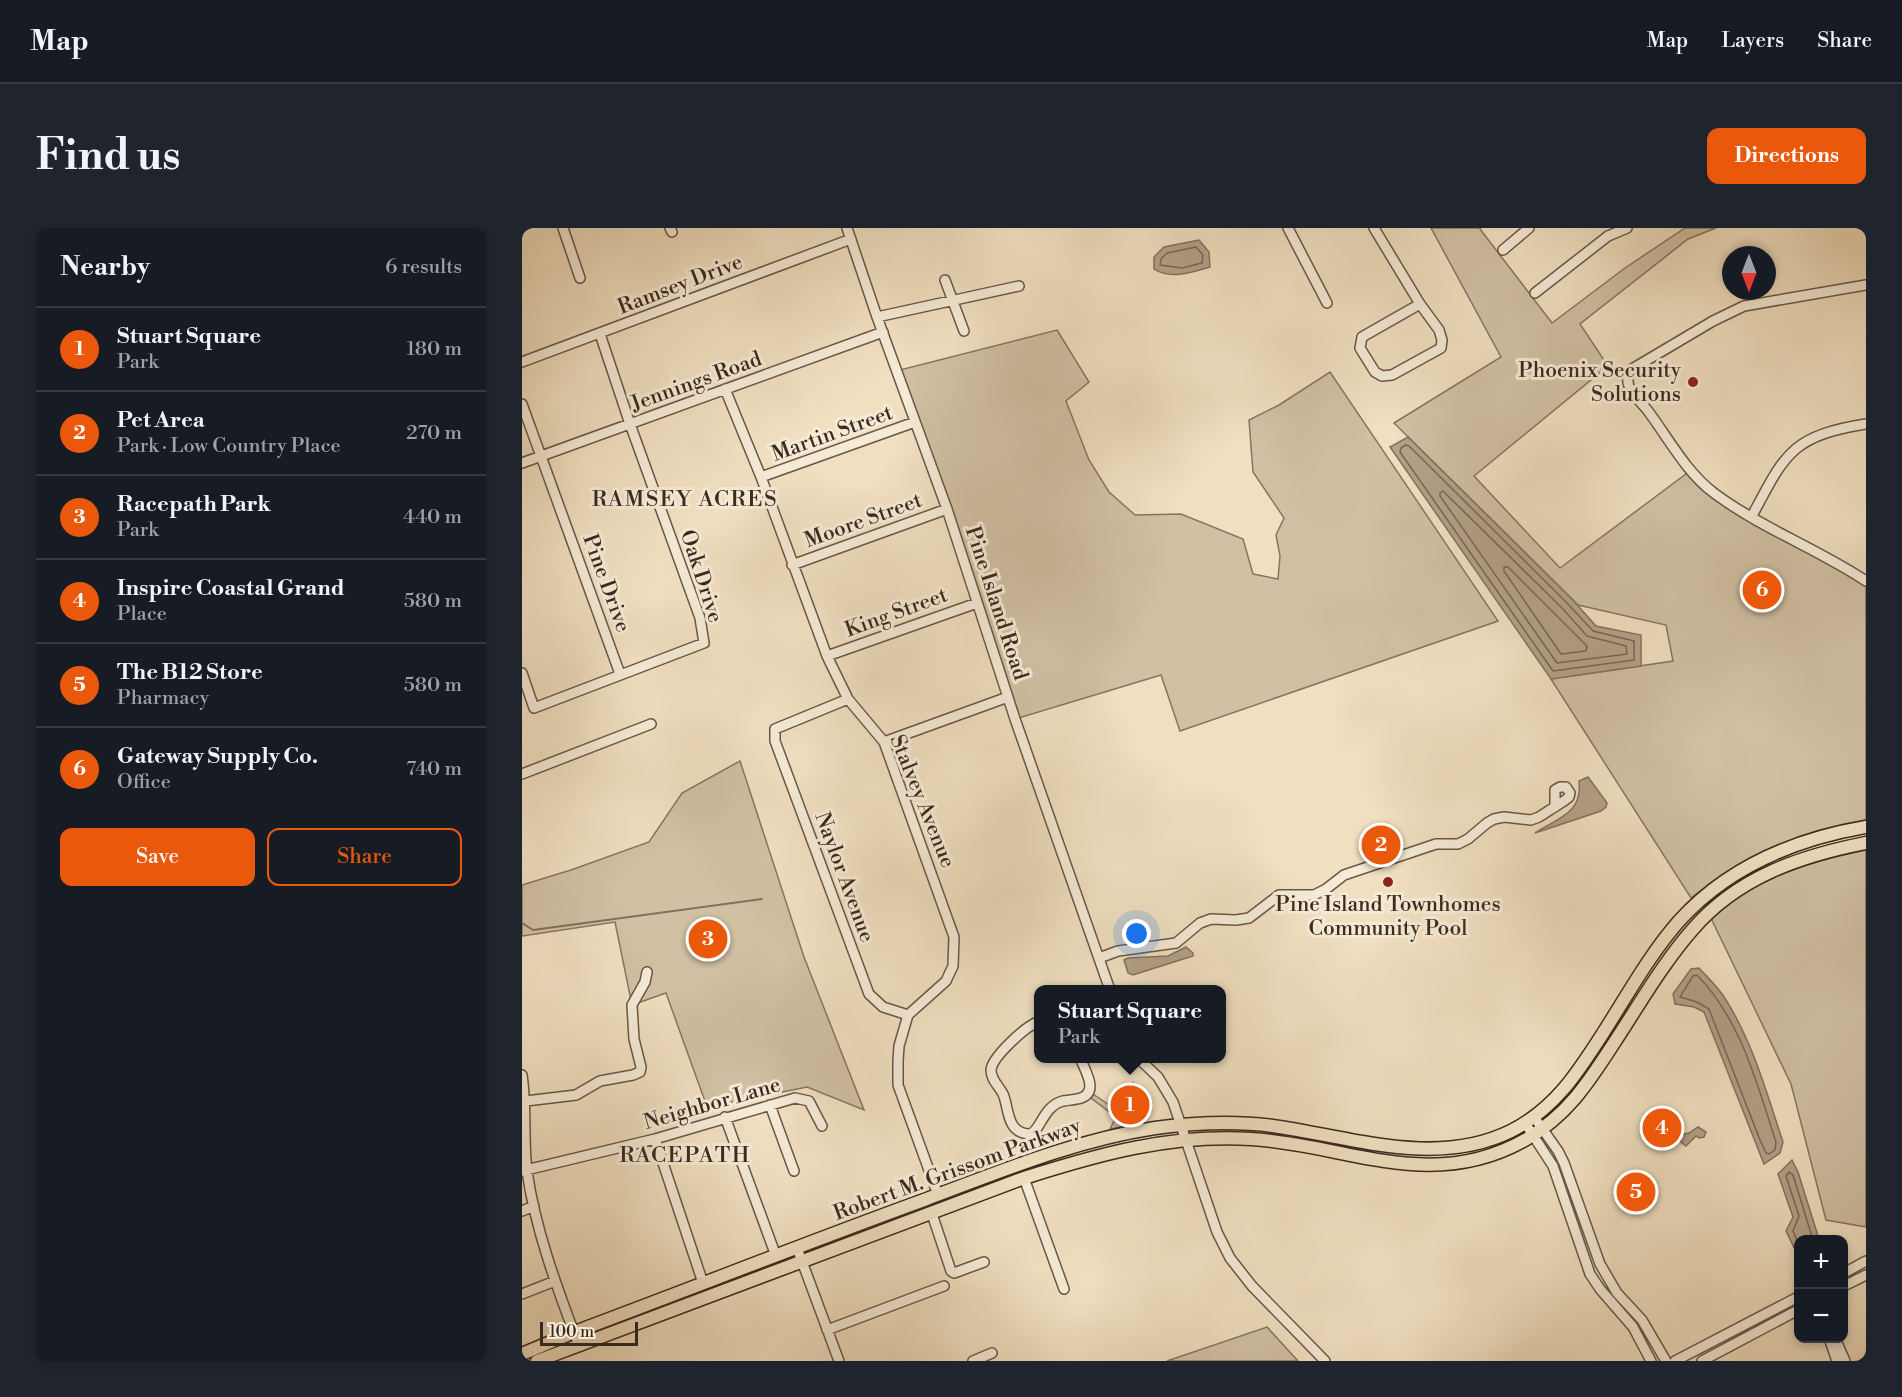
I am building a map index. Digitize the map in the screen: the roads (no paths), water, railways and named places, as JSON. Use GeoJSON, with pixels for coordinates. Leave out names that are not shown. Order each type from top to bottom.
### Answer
{"type":"FeatureCollection","features":[{"type":"Feature","properties":{"kind":"main road","name":"Robert M. Grissom Parkway"},"geometry":{"type":"LineString","coordinates":[[522,1354],[574,1332],[938,1195],[1066,1148],[1108,1137],[1182,1125],[1238,1124],[1269,1126],[1412,1149],[1437,1150],[1481,1143],[1508,1132],[1551,1105],[1578,1072],[1649,961],[1680,921],[1704,898],[1731,877],[1778,851],[1817,837],[1866,827]]}},
{"type":"Feature","properties":{"kind":"main road","name":"Robert M. Grissom Parkway"},"geometry":{"type":"LineString","coordinates":[[537,1361],[1024,1178],[1135,1147],[1187,1138],[1251,1139],[1395,1163],[1428,1166],[1469,1162],[1504,1150],[1554,1121],[1582,1092],[1650,988],[1692,930],[1708,913],[1736,891],[1797,859],[1866,843]]}},
{"type":"Feature","properties":{"kind":"main road"},"geometry":{"type":"LineString","coordinates":[[1066,1148],[1071,1157],[1068,1165]]}},
{"type":"Feature","properties":{"kind":"street"},"geometry":{"type":"LineString","coordinates":[[563,228],[580,278]]}},
{"type":"Feature","properties":{"kind":"street","name":"Pine Island Road"},"geometry":{"type":"LineString","coordinates":[[847,228],[947,509],[1008,697],[1108,985]]}},
{"type":"Feature","properties":{"kind":"street"},"geometry":{"type":"LineString","coordinates":[[1288,228],[1327,303]]}},
{"type":"Feature","properties":{"kind":"street"},"geometry":{"type":"LineString","coordinates":[[1374,228],[1420,304],[1439,330],[1442,340],[1441,348],[1392,375],[1383,376],[1375,372],[1360,348],[1362,337],[1420,304]]}},
{"type":"Feature","properties":{"kind":"street"},"geometry":{"type":"LineString","coordinates":[[1503,250],[1529,228]]}},
{"type":"Feature","properties":{"kind":"street"},"geometry":{"type":"LineString","coordinates":[[1536,293],[1606,232],[1627,228]]}},
{"type":"Feature","properties":{"kind":"street","name":"Ramsey Drive"},"geometry":{"type":"LineString","coordinates":[[522,362],[851,239]]}},
{"type":"Feature","properties":{"kind":"street"},"geometry":{"type":"LineString","coordinates":[[945,280],[964,331]]}},
{"type":"Feature","properties":{"kind":"street"},"geometry":{"type":"LineString","coordinates":[[1866,285],[1744,306],[1713,321],[1632,369],[1627,378],[1628,388],[1647,409],[1690,471],[1714,493],[1866,581]]}},
{"type":"Feature","properties":{"kind":"street"},"geometry":{"type":"LineString","coordinates":[[877,317],[1019,286]]}},
{"type":"Feature","properties":{"kind":"street","name":"Jennings Road"},"geometry":{"type":"LineString","coordinates":[[522,463],[883,332]]}},
{"type":"Feature","properties":{"kind":"street","name":"Oak Drive"},"geometry":{"type":"LineString","coordinates":[[600,334],[700,618],[704,643],[620,674]]}},
{"type":"Feature","properties":{"kind":"street","name":"Stalvey Avenue"},"geometry":{"type":"LineString","coordinates":[[725,389],[761,477],[827,656],[848,699],[884,742],[954,937],[953,966],[946,981],[909,1015],[899,1046],[898,1085],[938,1195]]}},
{"type":"Feature","properties":{"kind":"street","name":"Pine Drive"},"geometry":{"type":"LineString","coordinates":[[522,404],[620,674]]}},
{"type":"Feature","properties":{"kind":"street","name":"Martin Street"},"geometry":{"type":"LineString","coordinates":[[761,477],[915,422]]}},
{"type":"Feature","properties":{"kind":"street"},"geometry":{"type":"LineString","coordinates":[[1752,516],[1776,470],[1798,447],[1823,433],[1866,424]]}},
{"type":"Feature","properties":{"kind":"street","name":"Moore Street"},"geometry":{"type":"LineString","coordinates":[[792,565],[947,509]]}},
{"type":"Feature","properties":{"kind":"street","name":"King Street"},"geometry":{"type":"LineString","coordinates":[[827,656],[977,603]]}},
{"type":"Feature","properties":{"kind":"street"},"geometry":{"type":"LineString","coordinates":[[522,673],[534,708],[620,674]]}},
{"type":"Feature","properties":{"kind":"street"},"geometry":{"type":"LineString","coordinates":[[884,742],[1008,697]]}},
{"type":"Feature","properties":{"kind":"street","name":"Naylor Avenue"},"geometry":{"type":"LineString","coordinates":[[848,699],[775,729],[775,741],[868,994],[883,1007],[909,1015]]}},
{"type":"Feature","properties":{"kind":"street"},"geometry":{"type":"LineString","coordinates":[[522,774],[651,724]]}},
{"type":"Feature","properties":{"kind":"street"},"geometry":{"type":"LineString","coordinates":[[1099,958],[1118,951],[1176,943],[1200,923],[1210,918],[1236,920],[1249,918],[1279,895],[1314,895],[1344,875],[1436,844],[1453,845],[1464,842],[1494,819],[1531,820],[1555,807]]}},
{"type":"Feature","properties":{"kind":"street"},"geometry":{"type":"LineString","coordinates":[[526,1101],[576,1095],[600,1081],[640,1072],[641,1067],[634,1039],[632,1005],[645,981],[647,972]]}},
{"type":"Feature","properties":{"kind":"street"},"geometry":{"type":"LineString","coordinates":[[1034,1024],[1023,1031],[993,1062],[991,1069],[993,1078],[1005,1098],[1007,1116],[1014,1126],[1031,1134],[1036,1131],[1051,1106],[1081,1098],[1087,1094],[1090,1087],[1089,1081],[1082,1063]]}},
{"type":"Feature","properties":{"kind":"street"},"geometry":{"type":"LineString","coordinates":[[1142,1063],[1166,1088],[1187,1138],[1217,1232],[1230,1258],[1252,1286],[1325,1361]]}},
{"type":"Feature","properties":{"kind":"street"},"geometry":{"type":"LineString","coordinates":[[522,1075],[526,1101],[525,1170],[555,1281],[578,1345]]}},
{"type":"Feature","properties":{"kind":"street","name":"Neighbor Lane"},"geometry":{"type":"LineString","coordinates":[[525,1170],[655,1139],[795,1098],[809,1101],[822,1126]]}},
{"type":"Feature","properties":{"kind":"street"},"geometry":{"type":"LineString","coordinates":[[770,1105],[794,1171]]}},
{"type":"Feature","properties":{"kind":"street"},"geometry":{"type":"LineString","coordinates":[[725,1117],[776,1256]]}},
{"type":"Feature","properties":{"kind":"street"},"geometry":{"type":"LineString","coordinates":[[1529,1120],[1564,1163],[1591,1242],[1610,1284],[1642,1320],[1666,1361]]}},
{"type":"Feature","properties":{"kind":"street"},"geometry":{"type":"LineString","coordinates":[[1538,1132],[1553,1166],[1590,1274],[1633,1327],[1651,1361]]}},
{"type":"Feature","properties":{"kind":"street"},"geometry":{"type":"LineString","coordinates":[[655,1139],[703,1283]]}},
{"type":"Feature","properties":{"kind":"street"},"geometry":{"type":"LineString","coordinates":[[1024,1178],[1064,1289]]}},
{"type":"Feature","properties":{"kind":"street"},"geometry":{"type":"LineString","coordinates":[[1564,1199],[1575,1194]]}},
{"type":"Feature","properties":{"kind":"street"},"geometry":{"type":"LineString","coordinates":[[522,1211],[534,1206]]}},
{"type":"Feature","properties":{"kind":"street"},"geometry":{"type":"LineString","coordinates":[[932,1214],[951,1271],[954,1273],[984,1262]]}},
{"type":"Feature","properties":{"kind":"street"},"geometry":{"type":"LineString","coordinates":[[797,1248],[839,1361]]}},
{"type":"Feature","properties":{"kind":"street"},"geometry":{"type":"LineString","coordinates":[[1848,1271],[1866,1261]]}},
{"type":"Feature","properties":{"kind":"street"},"geometry":{"type":"LineString","coordinates":[[1848,1284],[1866,1275]]}},
{"type":"Feature","properties":{"kind":"street"},"geometry":{"type":"LineString","coordinates":[[522,1294],[555,1281]]}},
{"type":"Feature","properties":{"kind":"street"},"geometry":{"type":"LineString","coordinates":[[827,1330],[944,1286]]}},
{"type":"Feature","properties":{"kind":"street"},"geometry":{"type":"LineString","coordinates":[[1675,1361],[1794,1299]]}},
{"type":"Feature","properties":{"kind":"street"},"geometry":{"type":"LineString","coordinates":[[1702,1361],[1794,1312]]}},
{"type":"Feature","properties":{"kind":"street"},"geometry":{"type":"LineString","coordinates":[[1831,1343],[1837,1361]]}},
{"type":"Feature","properties":{"kind":"street"},"geometry":{"type":"LineString","coordinates":[[1837,1343],[1845,1361]]}},
{"type":"Feature","properties":{"kind":"street"},"geometry":{"type":"LineString","coordinates":[[973,1361],[992,1353]]}},
{"type":"Feature","properties":{"kind":"water"},"geometry":{"type":"Polygon","coordinates":[[[1199,240],[1209,252],[1210,267],[1174,275],[1154,269],[1154,257],[1164,247],[1199,240]]]}},
{"type":"Feature","properties":{"kind":"water"},"geometry":{"type":"Polygon","coordinates":[[[1408,437],[1572,599],[1596,626],[1641,635],[1641,666],[1551,679],[1390,447],[1408,437]]]}},
{"type":"Feature","properties":{"kind":"water"},"geometry":{"type":"Polygon","coordinates":[[[1588,777],[1607,803],[1606,807],[1601,811],[1535,833],[1573,808],[1579,792],[1579,781],[1588,777]]]}},
{"type":"Feature","properties":{"kind":"water"},"geometry":{"type":"Polygon","coordinates":[[[1186,947],[1193,953],[1193,956],[1133,975],[1128,973],[1124,960],[1128,958],[1168,956],[1186,947]]]}},
{"type":"Feature","properties":{"kind":"water"},"geometry":{"type":"Polygon","coordinates":[[[1699,968],[1720,991],[1736,1016],[1759,1069],[1783,1142],[1780,1153],[1764,1164],[1704,1012],[1694,1007],[1675,1004],[1673,994],[1691,969],[1699,968]]]}},
{"type":"Feature","properties":{"kind":"water"},"geometry":{"type":"Polygon","coordinates":[[[1698,1127],[1706,1132],[1704,1137],[1696,1136],[1686,1146],[1681,1142],[1680,1135],[1689,1133],[1698,1127]]]}},
{"type":"Feature","properties":{"kind":"water"},"geometry":{"type":"Polygon","coordinates":[[[1792,1160],[1818,1235],[1794,1235],[1794,1248],[1786,1231],[1793,1217],[1778,1174],[1792,1160]]]}},
{"type":"Feature","properties":{"kind":"waterway"},"geometry":{"type":"LineString","coordinates":[[522,923],[533,930],[762,899]]}},
{"type":"Feature","properties":{"kind":"place","name":"Phoenix Security Solutions"},"geometry":{"type":"Point","coordinates":[1693,382]}},
{"type":"Feature","properties":{"kind":"place","name":"Gateway Supply Co."},"geometry":{"type":"Point","coordinates":[1762,590]}},
{"type":"Feature","properties":{"kind":"place","name":"Pet Area"},"geometry":{"type":"Point","coordinates":[1381,845]}},
{"type":"Feature","properties":{"kind":"place","name":"Pine Island Townhomes Community Pool"},"geometry":{"type":"Point","coordinates":[1388,882]}},
{"type":"Feature","properties":{"kind":"place","name":"Racepath Park"},"geometry":{"type":"Point","coordinates":[708,939]}},
{"type":"Feature","properties":{"kind":"place","name":"Stuart Square"},"geometry":{"type":"Point","coordinates":[1130,1105]}},
{"type":"Feature","properties":{"kind":"place","name":"Inspire Coastal Grand"},"geometry":{"type":"Point","coordinates":[1662,1128]}},
{"type":"Feature","properties":{"kind":"place","name":"The B12 Store"},"geometry":{"type":"Point","coordinates":[1636,1192]}},
{"type":"Feature","properties":{"kind":"district","name":"RAMSEY ACRES"},"geometry":{"type":"Point","coordinates":[685,498]}},
{"type":"Feature","properties":{"kind":"district","name":"RACEPATH"},"geometry":{"type":"Point","coordinates":[685,1154]}}]}
